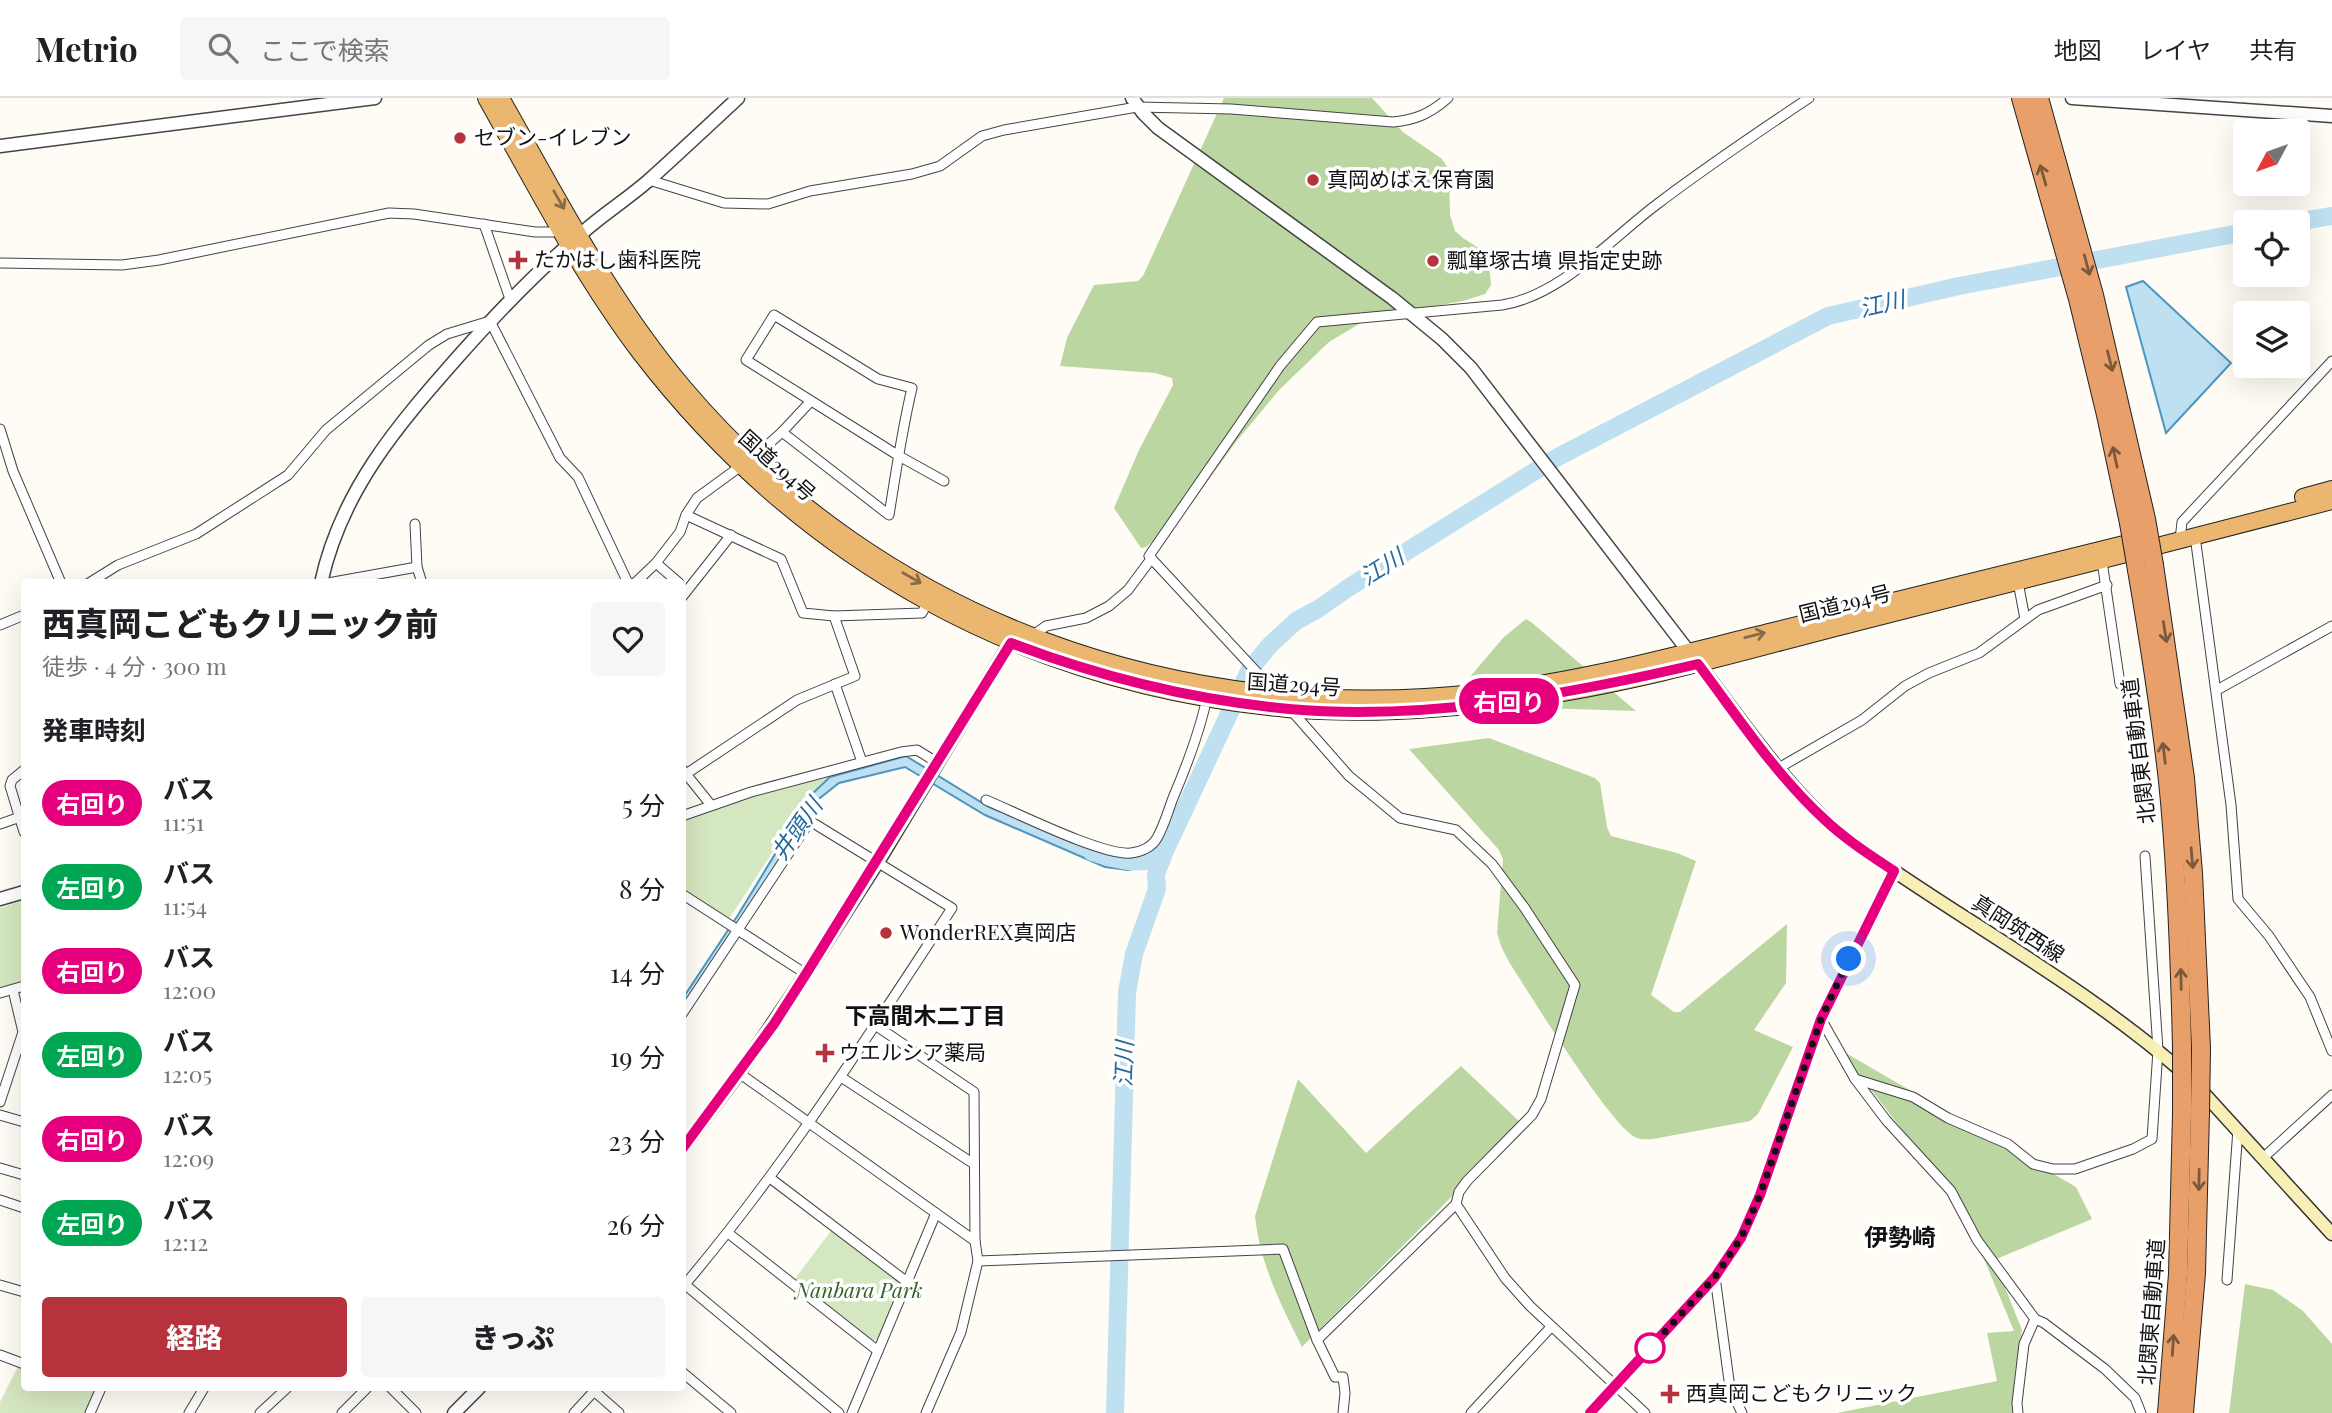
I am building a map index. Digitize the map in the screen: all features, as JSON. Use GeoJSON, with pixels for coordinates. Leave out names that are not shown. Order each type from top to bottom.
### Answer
{"type":"FeatureCollection","features":[{"type":"Feature","properties":{"kind":"highway","name":"国道294号"},"geometry":{"type":"LineString","coordinates":[[486,98],[561,230],[574,240]]}},
{"type":"Feature","properties":{"kind":"highway","name":"国道294号"},"geometry":{"type":"LineString","coordinates":[[501,98],[612,313],[642,355],[696,418],[825,536],[927,603],[1020,637],[1213,695]]}},
{"type":"Feature","properties":{"kind":"highway","name":"北関東自動車道"},"geometry":{"type":"LineString","coordinates":[[2021,98],[2070,238]]}},
{"type":"Feature","properties":{"kind":"highway","name":"北関東自動車道"},"geometry":{"type":"LineString","coordinates":[[2039,98],[2086,297],[2106,415],[2137,521],[2185,778],[2201,1048],[2191,1112],[2167,1413]]}},
{"type":"Feature","properties":{"kind":"highway","name":"国道294号"},"geometry":{"type":"LineString","coordinates":[[747,463],[867,551],[1020,637],[1104,675],[1213,695],[1249,698],[1290,709],[1382,711],[1488,703],[1586,689],[1693,658],[2332,500]]}},
{"type":"Feature","properties":{"kind":"highway","name":"国道294号"},"geometry":{"type":"LineString","coordinates":[[1249,698],[1277,695],[1382,699],[1484,692],[1693,658],[2102,561],[2332,489]]}},
{"type":"Feature","properties":{"kind":"highway","name":"北関東自動車道"},"geometry":{"type":"LineString","coordinates":[[2145,567],[2149,638],[2168,783],[2180,964],[2182,1048],[2191,1112],[2196,1273],[2184,1413]]}},
{"type":"Feature","properties":{"kind":"main road","name":"真岡筑西線"},"geometry":{"type":"LineString","coordinates":[[1693,658],[1777,769],[1842,835],[2094,1002],[2158,1050],[2238,1129],[2332,1234]]}},
{"type":"Feature","properties":{"kind":"street"},"geometry":{"type":"LineString","coordinates":[[0,146],[375,98]]}},
{"type":"Feature","properties":{"kind":"street"},"geometry":{"type":"LineString","coordinates":[[322,579],[328,550],[341,521],[375,458],[407,415],[510,299],[574,240],[649,180],[738,98]]}},
{"type":"Feature","properties":{"kind":"street"},"geometry":{"type":"LineString","coordinates":[[649,180],[724,203],[768,204],[810,191],[912,174],[940,166],[982,136],[1135,102],[1394,122],[1412,120],[1433,111],[1448,98]]}},
{"type":"Feature","properties":{"kind":"street"},"geometry":{"type":"LineString","coordinates":[[1317,1340],[1456,1204],[1459,1192],[1467,1181],[1532,1115],[1541,1099],[1575,985],[1492,864],[1456,830],[1400,818],[1349,776],[1149,556],[1280,366],[1317,322],[1513,304],[1549,288],[1657,204],[1810,98]]}},
{"type":"Feature","properties":{"kind":"street"},"geometry":{"type":"LineString","coordinates":[[2072,98],[2332,116]]}},
{"type":"Feature","properties":{"kind":"street"},"geometry":{"type":"LineString","coordinates":[[1135,102],[1158,128],[1189,152],[1412,314],[1442,339],[1471,368],[1693,658]]}},
{"type":"Feature","properties":{"kind":"street"},"geometry":{"type":"LineString","coordinates":[[0,263],[122,265],[159,260],[389,213],[414,214],[535,232],[561,230]]}},
{"type":"Feature","properties":{"kind":"street"},"geometry":{"type":"LineString","coordinates":[[484,225],[510,299]]}},
{"type":"Feature","properties":{"kind":"street"},"geometry":{"type":"LineString","coordinates":[[782,432],[889,515],[899,456],[899,441],[912,388],[878,379],[774,315],[746,360],[899,456],[944,481]]}},
{"type":"Feature","properties":{"kind":"street"},"geometry":{"type":"LineString","coordinates":[[95,579],[118,565],[196,534],[288,475],[326,430],[429,345],[447,334],[490,321]]}},
{"type":"Feature","properties":{"kind":"street"},"geometry":{"type":"LineString","coordinates":[[490,321],[560,458],[578,477],[626,579]]}},
{"type":"Feature","properties":{"kind":"street"},"geometry":{"type":"LineString","coordinates":[[2332,361],[2182,522],[2217,690],[2231,805],[2238,899],[2269,936],[2309,997],[2332,1051]]}},
{"type":"Feature","properties":{"kind":"street"},"geometry":{"type":"LineString","coordinates":[[639,579],[656,563],[680,532],[686,515],[697,498],[747,463],[811,401]]}},
{"type":"Feature","properties":{"kind":"street"},"geometry":{"type":"LineString","coordinates":[[0,429],[13,471],[59,579]]}},
{"type":"Feature","properties":{"kind":"street"},"geometry":{"type":"LineString","coordinates":[[686,515],[781,559],[803,613],[922,613],[927,603]]}},
{"type":"Feature","properties":{"kind":"street"},"geometry":{"type":"LineString","coordinates":[[415,524],[417,567],[421,579]]}},
{"type":"Feature","properties":{"kind":"street"},"geometry":{"type":"LineString","coordinates":[[686,586],[730,535]]}},
{"type":"Feature","properties":{"kind":"street"},"geometry":{"type":"LineString","coordinates":[[686,1144],[739,1073],[806,974],[936,765],[1020,637],[1046,626],[1086,618],[1109,606],[1128,590],[1151,559]]}},
{"type":"Feature","properties":{"kind":"street"},"geometry":{"type":"LineString","coordinates":[[2102,561],[2120,684]]}},
{"type":"Feature","properties":{"kind":"street"},"geometry":{"type":"LineString","coordinates":[[656,563],[673,579]]}},
{"type":"Feature","properties":{"kind":"street"},"geometry":{"type":"LineString","coordinates":[[350,579],[417,567]]}},
{"type":"Feature","properties":{"kind":"street"},"geometry":{"type":"LineString","coordinates":[[2018,582],[2025,619]]}},
{"type":"Feature","properties":{"kind":"street"},"geometry":{"type":"LineString","coordinates":[[1777,769],[1862,720],[1906,686],[1929,673],[1979,653],[2038,610],[2107,586]]}},
{"type":"Feature","properties":{"kind":"street"},"geometry":{"type":"LineString","coordinates":[[686,771],[797,700],[855,676],[834,615]]}},
{"type":"Feature","properties":{"kind":"street"},"geometry":{"type":"LineString","coordinates":[[0,625],[21,616]]}},
{"type":"Feature","properties":{"kind":"street"},"geometry":{"type":"LineString","coordinates":[[2217,690],[2332,626]]}},
{"type":"Feature","properties":{"kind":"street"},"geometry":{"type":"LineString","coordinates":[[835,684],[862,762]]}},
{"type":"Feature","properties":{"kind":"street"},"geometry":{"type":"LineString","coordinates":[[986,800],[1098,848],[1121,853],[1145,849],[1157,839],[1213,695]]}},
{"type":"Feature","properties":{"kind":"street"},"geometry":{"type":"LineString","coordinates":[[686,814],[711,805],[901,752],[916,750],[936,765]]}},
{"type":"Feature","properties":{"kind":"street"},"geometry":{"type":"LineString","coordinates":[[21,772],[12,780],[10,786],[21,814]]}},
{"type":"Feature","properties":{"kind":"street"},"geometry":{"type":"LineString","coordinates":[[686,773],[711,805]]}},
{"type":"Feature","properties":{"kind":"street"},"geometry":{"type":"LineString","coordinates":[[0,824],[21,816]]}},
{"type":"Feature","properties":{"kind":"street"},"geometry":{"type":"LineString","coordinates":[[686,1008],[810,821],[952,908],[809,1124],[728,1233],[686,1283]]}},
{"type":"Feature","properties":{"kind":"street"},"geometry":{"type":"LineString","coordinates":[[1855,1079],[1913,1097],[1948,1118],[2008,1144],[2033,1164],[2053,1169],[2076,1169],[2133,1149],[2152,1139],[2158,1050],[2145,856]]}},
{"type":"Feature","properties":{"kind":"street"},"geometry":{"type":"LineString","coordinates":[[1590,1413],[1715,1277],[1730,1256],[1751,1217],[1821,1019],[1894,871]]}},
{"type":"Feature","properties":{"kind":"street"},"geometry":{"type":"LineString","coordinates":[[0,900],[21,893]]}},
{"type":"Feature","properties":{"kind":"street"},"geometry":{"type":"LineString","coordinates":[[686,897],[806,974]]}},
{"type":"Feature","properties":{"kind":"street"},"geometry":{"type":"LineString","coordinates":[[0,993],[21,987]]}},
{"type":"Feature","properties":{"kind":"street"},"geometry":{"type":"LineString","coordinates":[[13,990],[21,1024]]}},
{"type":"Feature","properties":{"kind":"street"},"geometry":{"type":"LineString","coordinates":[[1821,1019],[1855,1079],[1893,1129],[1951,1191],[1977,1240],[2035,1319],[2045,1323],[2105,1369],[2135,1398],[2141,1413]]}},
{"type":"Feature","properties":{"kind":"street"},"geometry":{"type":"LineString","coordinates":[[875,1025],[974,1092],[975,1241],[978,1261],[961,1332],[926,1413]]}},
{"type":"Feature","properties":{"kind":"street"},"geometry":{"type":"LineString","coordinates":[[0,1102],[21,1038]]}},
{"type":"Feature","properties":{"kind":"street"},"geometry":{"type":"LineString","coordinates":[[739,1073],[975,1241]]}},
{"type":"Feature","properties":{"kind":"street"},"geometry":{"type":"LineString","coordinates":[[841,1077],[974,1164]]}},
{"type":"Feature","properties":{"kind":"street"},"geometry":{"type":"LineString","coordinates":[[2264,1157],[2332,1095]]}},
{"type":"Feature","properties":{"kind":"street"},"geometry":{"type":"LineString","coordinates":[[0,1115],[21,1121]]}},
{"type":"Feature","properties":{"kind":"street"},"geometry":{"type":"LineString","coordinates":[[2227,1280],[2238,1129]]}},
{"type":"Feature","properties":{"kind":"street"},"geometry":{"type":"LineString","coordinates":[[0,1168],[21,1174]]}},
{"type":"Feature","properties":{"kind":"street"},"geometry":{"type":"LineString","coordinates":[[770,1178],[907,1282]]}},
{"type":"Feature","properties":{"kind":"street"},"geometry":{"type":"LineString","coordinates":[[0,1200],[21,1207]]}},
{"type":"Feature","properties":{"kind":"street"},"geometry":{"type":"LineString","coordinates":[[1456,1204],[1504,1278],[1551,1327],[1645,1413]]}},
{"type":"Feature","properties":{"kind":"street"},"geometry":{"type":"LineString","coordinates":[[852,1413],[936,1213]]}},
{"type":"Feature","properties":{"kind":"street"},"geometry":{"type":"LineString","coordinates":[[728,1233],[878,1351]]}},
{"type":"Feature","properties":{"kind":"street"},"geometry":{"type":"LineString","coordinates":[[978,1261],[1283,1249],[1317,1340],[1335,1377],[1343,1377],[1343,1413]]}},
{"type":"Feature","properties":{"kind":"street"},"geometry":{"type":"LineString","coordinates":[[1715,1277],[1730,1388],[1742,1413]]}},
{"type":"Feature","properties":{"kind":"street"},"geometry":{"type":"LineString","coordinates":[[0,1285],[21,1292]]}},
{"type":"Feature","properties":{"kind":"street"},"geometry":{"type":"LineString","coordinates":[[686,1287],[839,1413]]}},
{"type":"Feature","properties":{"kind":"street"},"geometry":{"type":"LineString","coordinates":[[2018,1413],[2024,1344],[2035,1319]]}},
{"type":"Feature","properties":{"kind":"street"},"geometry":{"type":"LineString","coordinates":[[1471,1413],[1551,1327]]}},
{"type":"Feature","properties":{"kind":"street"},"geometry":{"type":"LineString","coordinates":[[0,1356],[21,1363]]}},
{"type":"Feature","properties":{"kind":"street"},"geometry":{"type":"LineString","coordinates":[[686,1375],[732,1413]]}},
{"type":"Feature","properties":{"kind":"street"},"geometry":{"type":"LineString","coordinates":[[90,1413],[98,1391]]}},
{"type":"Feature","properties":{"kind":"street"},"geometry":{"type":"LineString","coordinates":[[189,1413],[202,1391]]}},
{"type":"Feature","properties":{"kind":"street"},"geometry":{"type":"LineString","coordinates":[[260,1413],[284,1391]]}},
{"type":"Feature","properties":{"kind":"street"},"geometry":{"type":"LineString","coordinates":[[342,1413],[364,1391]]}},
{"type":"Feature","properties":{"kind":"street"},"geometry":{"type":"LineString","coordinates":[[394,1391],[416,1413]]}},
{"type":"Feature","properties":{"kind":"street"},"geometry":{"type":"LineString","coordinates":[[454,1413],[476,1391]]}},
{"type":"Feature","properties":{"kind":"street"},"geometry":{"type":"LineString","coordinates":[[574,1413],[594,1391]]}},
{"type":"Feature","properties":{"kind":"street"},"geometry":{"type":"LineString","coordinates":[[598,1391],[619,1413]]}},
{"type":"Feature","properties":{"kind":"green space"},"geometry":{"type":"Polygon","coordinates":[[[1224,98],[1372,98],[1403,132],[1442,159],[1449,170],[1450,215],[1455,231],[1488,254],[1491,285],[1485,294],[1463,301],[1385,315],[1359,324],[1329,342],[1279,390],[1236,442],[1182,516],[1146,547],[1141,548],[1114,508],[1139,450],[1173,385],[1172,378],[1155,373],[1060,366],[1067,338],[1094,285],[1138,281],[1143,276],[1224,98]]]}},
{"type":"Feature","properties":{"kind":"green space"},"geometry":{"type":"Polygon","coordinates":[[[1526,619],[1636,711],[1446,705],[1503,638],[1526,619]]]}},
{"type":"Feature","properties":{"kind":"green space"},"geometry":{"type":"Polygon","coordinates":[[[1489,738],[1595,778],[1600,783],[1611,836],[1677,853],[1696,861],[1651,995],[1674,1012],[1680,1012],[1787,924],[1786,983],[1754,1030],[1793,1047],[1758,1114],[1750,1121],[1653,1139],[1639,1139],[1625,1129],[1609,1111],[1571,1057],[1501,946],[1497,933],[1503,859],[1499,850],[1409,749],[1489,738]]]}},
{"type":"Feature","properties":{"kind":"green space"},"geometry":{"type":"Polygon","coordinates":[[[831,775],[811,793],[729,919],[686,891],[686,818],[751,790],[831,775]]]}},
{"type":"Feature","properties":{"kind":"green space"},"geometry":{"type":"Polygon","coordinates":[[[21,901],[21,982],[0,988],[0,908],[21,901]]]}},
{"type":"Feature","properties":{"kind":"green space"},"geometry":{"type":"Polygon","coordinates":[[[1839,1049],[2076,1187],[2092,1219],[1994,1260],[2022,1330],[2014,1379],[2020,1413],[1837,1413],[1997,1381],[1987,1333],[2014,1331],[1969,1223],[1915,1146],[1839,1049]]]}},
{"type":"Feature","properties":{"kind":"green space"},"geometry":{"type":"Polygon","coordinates":[[[1461,1066],[1523,1125],[1302,1347],[1279,1300],[1267,1267],[1255,1216],[1298,1079],[1366,1153],[1461,1066]]]}},
{"type":"Feature","properties":{"kind":"green space","name":"Nanbara Park"},"geometry":{"type":"Polygon","coordinates":[[[831,1231],[897,1280],[900,1289],[880,1339],[872,1341],[794,1280],[831,1231]]]}},
{"type":"Feature","properties":{"kind":"green space"},"geometry":{"type":"Polygon","coordinates":[[[2245,1284],[2273,1290],[2303,1311],[2332,1344],[2332,1413],[2229,1413],[2245,1284]]]}},
{"type":"Feature","properties":{"kind":"green space"},"geometry":{"type":"Polygon","coordinates":[[[20,1363],[21,1391],[100,1391],[90,1413],[0,1413],[0,1402],[20,1363]]]}},
{"type":"Feature","properties":{"kind":"water"},"geometry":{"type":"Polygon","coordinates":[[[2143,281],[2231,363],[2166,433],[2126,287],[2143,281]]]}},
{"type":"Feature","properties":{"kind":"water"},"geometry":{"type":"Polygon","coordinates":[[[906,756],[989,807],[1120,860],[1143,857],[1162,843],[1153,865],[1128,870],[1105,867],[985,815],[905,767],[839,783],[815,802],[686,1001],[686,993],[738,915],[811,795],[830,777],[906,756]]]}},
{"type":"Feature","properties":{"kind":"waterway","name":"江川"},"geometry":{"type":"LineString","coordinates":[[2310,220],[2332,216]]}},
{"type":"Feature","properties":{"kind":"waterway","name":"江川"},"geometry":{"type":"LineString","coordinates":[[1115,1413],[1127,992],[1134,954],[1157,889],[1156,874],[1165,851],[1250,669],[1270,645],[1296,621],[1556,458],[1828,316],[1959,286],[2233,234]]}},
{"type":"Feature","properties":{"kind":"waterway","name":"井頭川"},"geometry":{"type":"LineString","coordinates":[[1092,852],[1133,861],[1156,857]]}},
{"type":"Feature","properties":{"kind":"bus line","name":"右回り"},"geometry":{"type":"LineString","coordinates":[[686,1144],[774,1024],[878,862],[1011,643],[1074,666],[1132,682],[1214,699],[1290,709],[1382,711],[1488,703],[1586,689],[1698,664],[1777,769],[1807,802],[1842,835],[1894,871],[1821,1019],[1760,1195],[1741,1238],[1715,1277],[1590,1413]]}},
{"type":"Feature","properties":{"kind":"place","name":"セブン-イレブン"},"geometry":{"type":"Point","coordinates":[460,138]}},
{"type":"Feature","properties":{"kind":"place","name":"真岡めばえ保育園"},"geometry":{"type":"Point","coordinates":[1313,180]}},
{"type":"Feature","properties":{"kind":"place","name":"たかはし歯科医院"},"geometry":{"type":"Point","coordinates":[518,260]}},
{"type":"Feature","properties":{"kind":"place","name":"瓢箪塚古墳 県指定史跡"},"geometry":{"type":"Point","coordinates":[1433,261]}},
{"type":"Feature","properties":{"kind":"place","name":"WonderREX真岡店"},"geometry":{"type":"Point","coordinates":[886,933]}},
{"type":"Feature","properties":{"kind":"place","name":"ウエルシア薬局"},"geometry":{"type":"Point","coordinates":[825,1053]}},
{"type":"Feature","properties":{"kind":"place","name":"西真岡こどもクリニック"},"geometry":{"type":"Point","coordinates":[1670,1394]}},
{"type":"Feature","properties":{"kind":"district","name":"下高間木二丁目"},"geometry":{"type":"Point","coordinates":[925,1016]}},
{"type":"Feature","properties":{"kind":"district","name":"伊勢崎"},"geometry":{"type":"Point","coordinates":[1900,1238]}},
{"type":"Feature","properties":{"kind":"route"},"geometry":{"type":"LineString","coordinates":[[1650,1348],[1715,1277],[1741,1238],[1760,1195],[1821,1019],[1849,959]]}}]}
